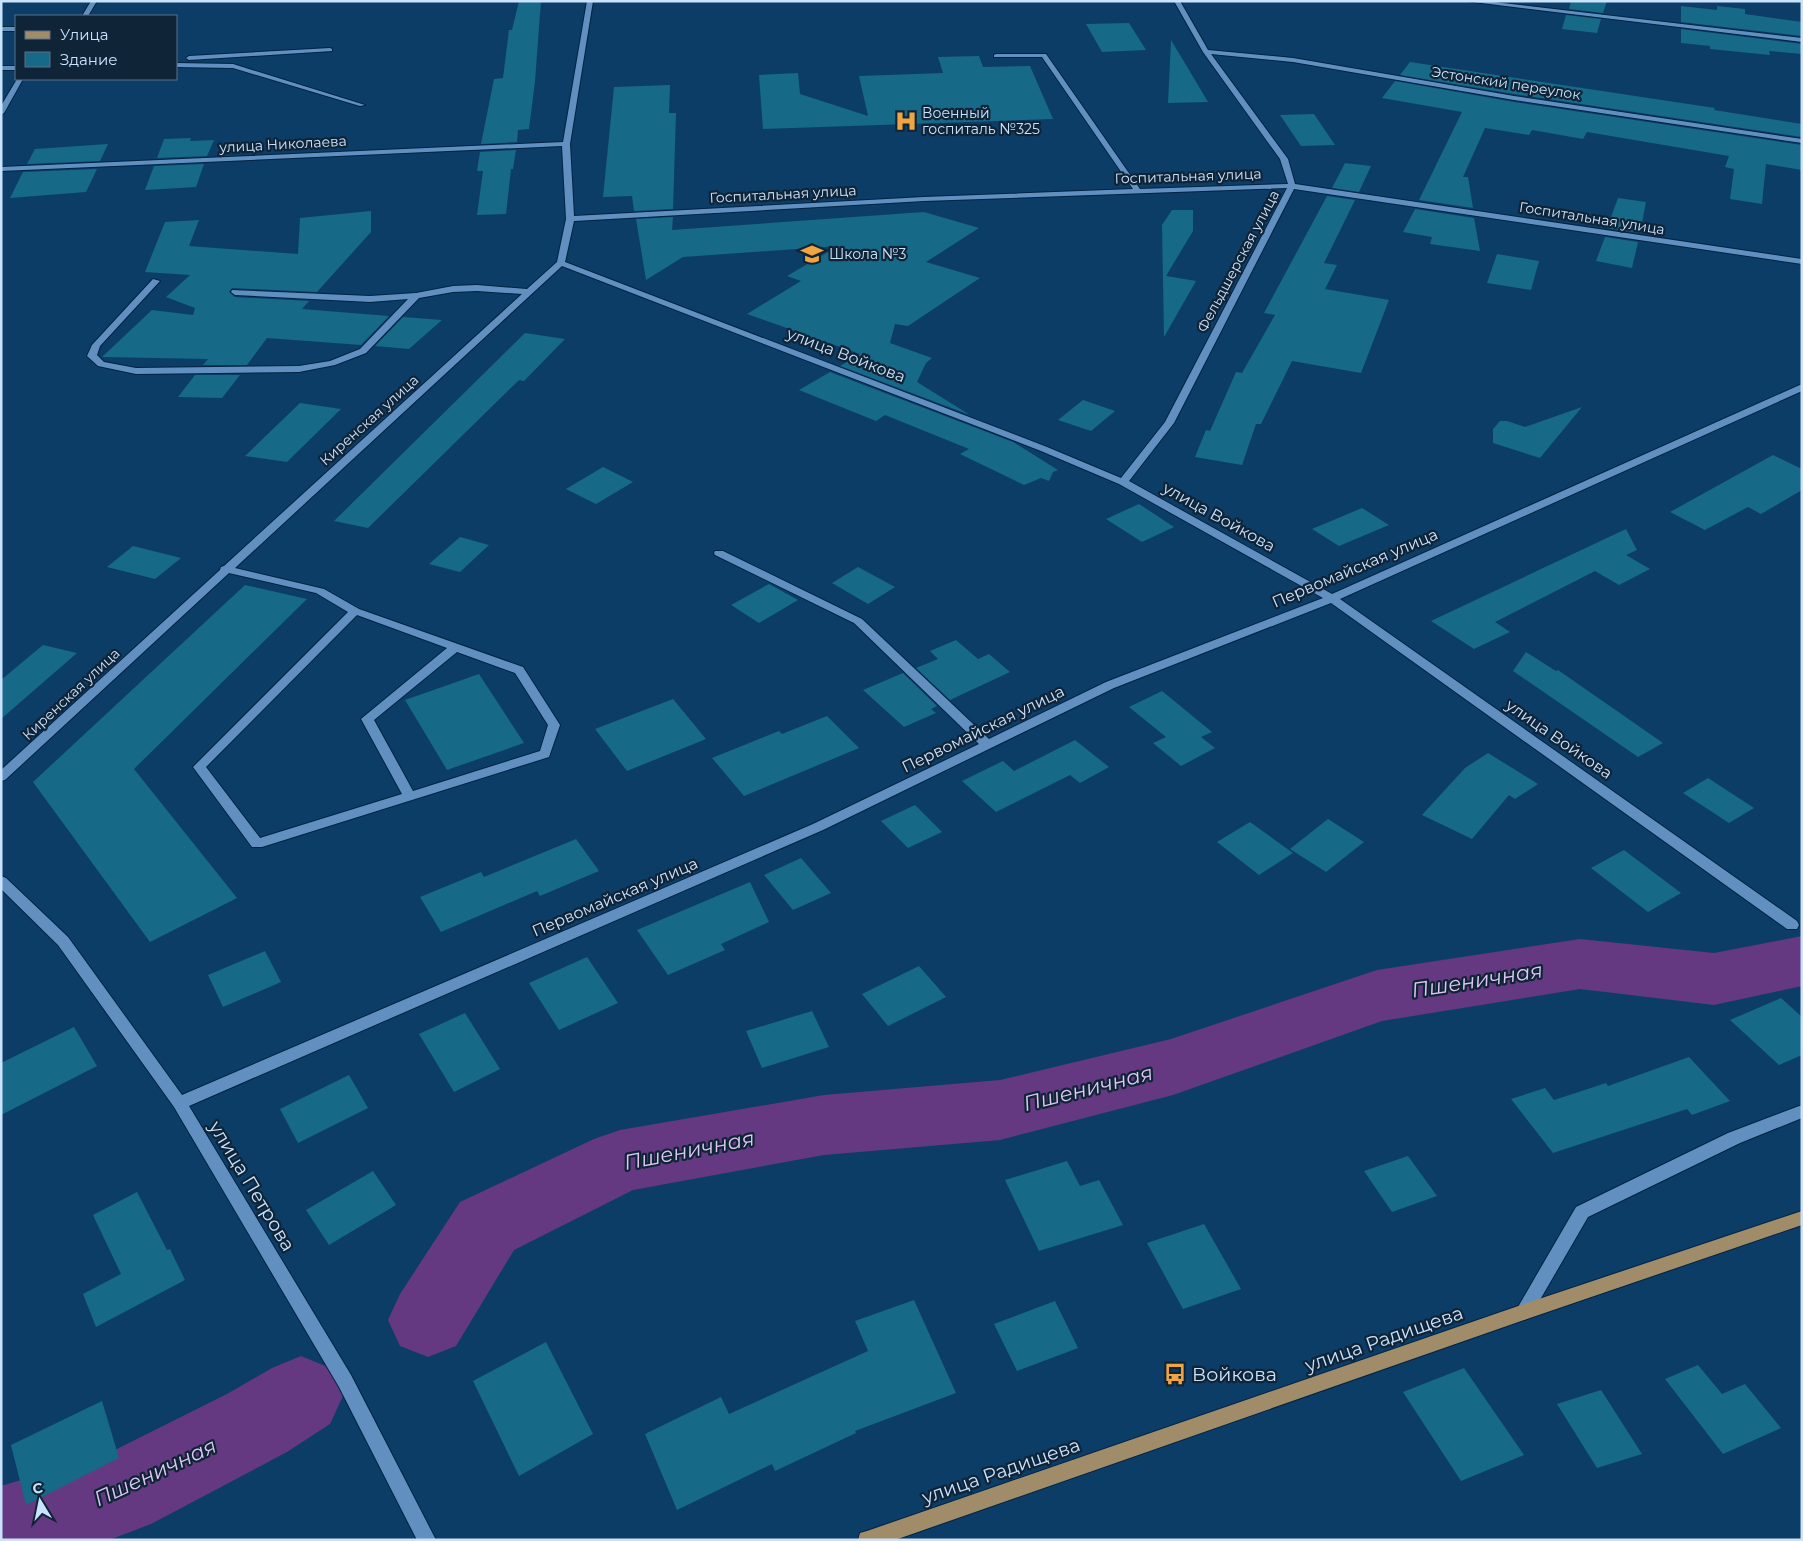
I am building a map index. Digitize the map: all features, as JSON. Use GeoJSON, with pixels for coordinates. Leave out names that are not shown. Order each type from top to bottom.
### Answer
{"type":"FeatureCollection","features":[{"type":"Feature","properties":{"kind":"main road","name":"улица Радищева"},"geometry":{"type":"LineString","coordinates":[[867,1540],[1524,1312],[1802,1218]]}},
{"type":"Feature","properties":{"kind":"street"},"geometry":{"type":"LineString","coordinates":[[86,15],[94,1]]}},
{"type":"Feature","properties":{"kind":"street"},"geometry":{"type":"LineString","coordinates":[[561,264],[570,220],[566,144],[590,1]]}},
{"type":"Feature","properties":{"kind":"street","name":"Фельдшерская улица"},"geometry":{"type":"LineString","coordinates":[[1123,482],[1169,423],[1292,186],[1284,159],[1206,52],[1177,1]]}},
{"type":"Feature","properties":{"kind":"street"},"geometry":{"type":"LineString","coordinates":[[1468,1],[1802,40]]}},
{"type":"Feature","properties":{"kind":"street"},"geometry":{"type":"LineString","coordinates":[[1,29],[15,29]]}},
{"type":"Feature","properties":{"kind":"street"},"geometry":{"type":"LineString","coordinates":[[178,59],[330,50]]}},
{"type":"Feature","properties":{"kind":"street","name":"Эстонский переулок"},"geometry":{"type":"LineString","coordinates":[[1206,52],[1293,60],[1514,98],[1802,141]]}},
{"type":"Feature","properties":{"kind":"street"},"geometry":{"type":"LineString","coordinates":[[996,56],[1044,55],[1137,190]]}},
{"type":"Feature","properties":{"kind":"street"},"geometry":{"type":"LineString","coordinates":[[178,65],[233,66],[362,105]]}},
{"type":"Feature","properties":{"kind":"street"},"geometry":{"type":"LineString","coordinates":[[1,68],[15,68]]}},
{"type":"Feature","properties":{"kind":"street"},"geometry":{"type":"LineString","coordinates":[[1,113],[19,80]]}},
{"type":"Feature","properties":{"kind":"street","name":"улица Николаева"},"geometry":{"type":"LineString","coordinates":[[1,169],[566,144]]}},
{"type":"Feature","properties":{"kind":"street","name":"Госпитальная улица"},"geometry":{"type":"LineString","coordinates":[[570,220],[924,199],[1292,186],[1802,262]]}},
{"type":"Feature","properties":{"kind":"street","name":"улица Войкова"},"geometry":{"type":"LineString","coordinates":[[561,264],[1035,446],[1123,482],[1330,599],[1792,925]]}},
{"type":"Feature","properties":{"kind":"street","name":"Киренская улица"},"geometry":{"type":"LineString","coordinates":[[1,776],[561,264]]}},
{"type":"Feature","properties":{"kind":"street"},"geometry":{"type":"LineString","coordinates":[[156,281],[96,345],[92,356],[100,364],[136,371],[299,369],[332,363],[363,351],[416,296]]}},
{"type":"Feature","properties":{"kind":"street"},"geometry":{"type":"LineString","coordinates":[[235,292],[370,299],[416,296],[453,289],[477,288],[530,292]]}},
{"type":"Feature","properties":{"kind":"street","name":"Первомайская улица"},"geometry":{"type":"LineString","coordinates":[[179,1102],[818,827],[1110,685],[1330,599],[1802,387]]}},
{"type":"Feature","properties":{"kind":"street"},"geometry":{"type":"LineString","coordinates":[[719,554],[858,621],[988,745]]}},
{"type":"Feature","properties":{"kind":"street"},"geometry":{"type":"LineString","coordinates":[[226,569],[320,591],[355,611],[519,670],[554,725],[545,754],[257,844],[198,767],[355,611]]}},
{"type":"Feature","properties":{"kind":"street"},"geometry":{"type":"LineString","coordinates":[[409,796],[367,719],[455,647]]}},
{"type":"Feature","properties":{"kind":"street","name":"улица Петрова"},"geometry":{"type":"LineString","coordinates":[[1,881],[63,941],[179,1102],[345,1381],[427,1540]]}},
{"type":"Feature","properties":{"kind":"street"},"geometry":{"type":"LineString","coordinates":[[1524,1312],[1582,1212],[1734,1138],[1802,1112]]}},
{"type":"Feature","properties":{"kind":"building"},"geometry":{"type":"Polygon","coordinates":[[[519,1],[541,1],[529,129],[518,130],[517,142],[481,144],[494,79],[503,78],[509,30],[512,30],[519,1]]]}},
{"type":"Feature","properties":{"kind":"building"},"geometry":{"type":"Polygon","coordinates":[[[1571,1],[1607,1],[1603,13],[1569,9],[1571,1]]]}},
{"type":"Feature","properties":{"kind":"building"},"geometry":{"type":"Polygon","coordinates":[[[1681,6],[1717,10],[1717,6],[1745,9],[1745,14],[1802,22],[1802,36],[1681,22],[1681,6]]]}},
{"type":"Feature","properties":{"kind":"building"},"geometry":{"type":"Polygon","coordinates":[[[1566,15],[1601,19],[1597,33],[1562,29],[1566,15]]]}},
{"type":"Feature","properties":{"kind":"building"},"geometry":{"type":"Polygon","coordinates":[[[1129,23],[1146,50],[1102,52],[1086,24],[1129,23]]]}},
{"type":"Feature","properties":{"kind":"building"},"geometry":{"type":"Polygon","coordinates":[[[1681,29],[1802,44],[1802,54],[1769,51],[1770,55],[1710,49],[1710,46],[1681,43],[1681,29]]]}},
{"type":"Feature","properties":{"kind":"building"},"geometry":{"type":"Polygon","coordinates":[[[1171,40],[1192,75],[1208,102],[1168,103],[1171,40]]]}},
{"type":"Feature","properties":{"kind":"building"},"geometry":{"type":"Polygon","coordinates":[[[979,56],[983,67],[1030,66],[1053,119],[763,129],[759,75],[798,73],[800,94],[868,116],[859,76],[943,73],[938,57],[979,56]]]}},
{"type":"Feature","properties":{"kind":"building"},"geometry":{"type":"Polygon","coordinates":[[[1410,62],[1715,108],[1714,110],[1802,124],[1802,137],[1400,75],[1410,62]]]}},
{"type":"Feature","properties":{"kind":"building"},"geometry":{"type":"Polygon","coordinates":[[[1395,81],[1514,102],[1802,145],[1802,170],[1766,164],[1762,204],[1730,199],[1734,169],[1725,167],[1729,156],[1587,132],[1583,139],[1532,130],[1529,135],[1485,128],[1463,177],[1468,177],[1473,208],[1419,200],[1462,112],[1382,98],[1395,81]]]}},
{"type":"Feature","properties":{"kind":"building"},"geometry":{"type":"Polygon","coordinates":[[[670,85],[669,113],[676,113],[673,209],[634,211],[632,196],[603,197],[614,87],[670,85]]]}},
{"type":"Feature","properties":{"kind":"building"},"geometry":{"type":"Polygon","coordinates":[[[1314,114],[1335,145],[1301,146],[1280,115],[1314,114]]]}},
{"type":"Feature","properties":{"kind":"building"},"geometry":{"type":"Polygon","coordinates":[[[191,138],[190,141],[214,140],[207,156],[157,158],[164,139],[191,138]]]}},
{"type":"Feature","properties":{"kind":"building"},"geometry":{"type":"Polygon","coordinates":[[[108,144],[100,161],[27,164],[35,149],[108,144]]]}},
{"type":"Feature","properties":{"kind":"building"},"geometry":{"type":"Polygon","coordinates":[[[516,150],[513,169],[511,169],[506,214],[477,215],[483,171],[477,171],[480,152],[516,150]]]}},
{"type":"Feature","properties":{"kind":"building"},"geometry":{"type":"Polygon","coordinates":[[[1345,163],[1371,166],[1359,192],[1332,188],[1345,163]]]}},
{"type":"Feature","properties":{"kind":"building"},"geometry":{"type":"Polygon","coordinates":[[[204,164],[196,187],[145,190],[154,166],[204,164]]]}},
{"type":"Feature","properties":{"kind":"building"},"geometry":{"type":"Polygon","coordinates":[[[97,169],[86,192],[10,198],[23,172],[97,169]]]}},
{"type":"Feature","properties":{"kind":"building"},"geometry":{"type":"Polygon","coordinates":[[[1327,196],[1355,200],[1324,263],[1337,265],[1325,289],[1389,300],[1361,373],[1292,361],[1261,424],[1256,424],[1242,465],[1195,457],[1206,430],[1210,431],[1236,372],[1242,373],[1275,315],[1264,313],[1327,196]]]}},
{"type":"Feature","properties":{"kind":"building"},"geometry":{"type":"Polygon","coordinates":[[[1618,198],[1646,202],[1640,233],[1607,228],[1618,198]]]}},
{"type":"Feature","properties":{"kind":"building"},"geometry":{"type":"Polygon","coordinates":[[[1415,209],[1474,218],[1480,251],[1430,244],[1432,237],[1403,232],[1415,209]]]}},
{"type":"Feature","properties":{"kind":"building"},"geometry":{"type":"Polygon","coordinates":[[[1172,210],[1193,210],[1193,231],[1166,276],[1196,281],[1164,337],[1162,225],[1172,210]]]}},
{"type":"Feature","properties":{"kind":"building"},"geometry":{"type":"Polygon","coordinates":[[[371,211],[371,232],[317,292],[232,288],[229,292],[235,297],[309,301],[302,309],[389,316],[361,345],[267,338],[247,365],[203,365],[208,359],[102,357],[152,310],[193,315],[195,308],[166,297],[190,275],[145,272],[165,222],[199,220],[189,246],[298,254],[300,218],[371,211]]]}},
{"type":"Feature","properties":{"kind":"building"},"geometry":{"type":"Polygon","coordinates":[[[924,212],[979,228],[926,262],[980,278],[908,326],[895,324],[890,343],[932,358],[926,363],[917,382],[970,415],[840,366],[860,354],[747,314],[801,281],[787,276],[838,246],[683,257],[646,280],[636,219],[673,217],[672,230],[924,212]]]}},
{"type":"Feature","properties":{"kind":"building"},"geometry":{"type":"Polygon","coordinates":[[[1605,237],[1638,242],[1632,268],[1596,261],[1605,237]]]}},
{"type":"Feature","properties":{"kind":"building"},"geometry":{"type":"Polygon","coordinates":[[[1497,254],[1539,261],[1531,290],[1487,283],[1497,254]]]}},
{"type":"Feature","properties":{"kind":"building"},"geometry":{"type":"Polygon","coordinates":[[[403,317],[442,320],[409,349],[375,346],[403,317]]]}},
{"type":"Feature","properties":{"kind":"building"},"geometry":{"type":"Polygon","coordinates":[[[525,333],[565,339],[524,381],[519,380],[368,528],[334,521],[525,333]]]}},
{"type":"Feature","properties":{"kind":"building"},"geometry":{"type":"Polygon","coordinates":[[[830,372],[1013,442],[1058,470],[1053,472],[1049,481],[1041,478],[1024,485],[960,454],[969,449],[885,415],[876,421],[799,390],[830,372]]]}},
{"type":"Feature","properties":{"kind":"building"},"geometry":{"type":"Polygon","coordinates":[[[195,375],[240,375],[222,398],[178,397],[195,375]]]}},
{"type":"Feature","properties":{"kind":"building"},"geometry":{"type":"Polygon","coordinates":[[[1083,400],[1115,411],[1091,431],[1058,420],[1083,400]]]}},
{"type":"Feature","properties":{"kind":"building"},"geometry":{"type":"Polygon","coordinates":[[[300,403],[341,409],[287,462],[245,456],[300,403]]]}},
{"type":"Feature","properties":{"kind":"building"},"geometry":{"type":"Polygon","coordinates":[[[1582,407],[1540,458],[1493,443],[1493,429],[1500,421],[1507,421],[1525,427],[1582,407]]]}},
{"type":"Feature","properties":{"kind":"building"},"geometry":{"type":"Polygon","coordinates":[[[1773,455],[1802,469],[1802,490],[1761,514],[1748,507],[1705,530],[1670,512],[1773,455]]]}},
{"type":"Feature","properties":{"kind":"building"},"geometry":{"type":"Polygon","coordinates":[[[603,467],[633,482],[596,504],[566,489],[603,467]]]}},
{"type":"Feature","properties":{"kind":"building"},"geometry":{"type":"Polygon","coordinates":[[[1139,504],[1174,527],[1142,542],[1106,519],[1139,504]]]}},
{"type":"Feature","properties":{"kind":"building"},"geometry":{"type":"Polygon","coordinates":[[[1362,508],[1389,525],[1339,546],[1312,529],[1362,508]]]}},
{"type":"Feature","properties":{"kind":"building"},"geometry":{"type":"Polygon","coordinates":[[[1626,529],[1637,550],[1626,555],[1650,569],[1619,585],[1595,571],[1495,622],[1510,632],[1474,649],[1431,621],[1626,529]]]}},
{"type":"Feature","properties":{"kind":"building"},"geometry":{"type":"Polygon","coordinates":[[[460,537],[489,545],[460,572],[429,564],[460,537]]]}},
{"type":"Feature","properties":{"kind":"building"},"geometry":{"type":"Polygon","coordinates":[[[133,546],[181,558],[155,579],[107,567],[133,546]]]}},
{"type":"Feature","properties":{"kind":"building"},"geometry":{"type":"Polygon","coordinates":[[[858,567],[895,587],[868,604],[832,583],[858,567]]]}},
{"type":"Feature","properties":{"kind":"building"},"geometry":{"type":"Polygon","coordinates":[[[769,584],[798,600],[759,623],[731,605],[769,584]]]}},
{"type":"Feature","properties":{"kind":"building"},"geometry":{"type":"Polygon","coordinates":[[[245,585],[307,599],[134,769],[237,898],[150,942],[33,782],[245,585]]]}},
{"type":"Feature","properties":{"kind":"building"},"geometry":{"type":"Polygon","coordinates":[[[956,640],[978,659],[989,654],[1010,672],[950,700],[916,668],[938,659],[930,651],[956,640]]]}},
{"type":"Feature","properties":{"kind":"building"},"geometry":{"type":"Polygon","coordinates":[[[43,645],[77,653],[1,719],[1,680],[43,645]]]}},
{"type":"Feature","properties":{"kind":"building"},"geometry":{"type":"Polygon","coordinates":[[[1526,652],[1556,671],[1558,670],[1663,743],[1638,757],[1513,671],[1526,652]]]}},
{"type":"Feature","properties":{"kind":"building"},"geometry":{"type":"Polygon","coordinates":[[[903,673],[937,706],[931,709],[936,713],[904,727],[863,690],[903,673]]]}},
{"type":"Feature","properties":{"kind":"building"},"geometry":{"type":"Polygon","coordinates":[[[479,674],[524,743],[447,770],[405,700],[479,674]]]}},
{"type":"Feature","properties":{"kind":"building"},"geometry":{"type":"Polygon","coordinates":[[[1162,691],[1212,732],[1201,737],[1215,748],[1181,766],[1153,743],[1166,737],[1129,707],[1162,691]]]}},
{"type":"Feature","properties":{"kind":"building"},"geometry":{"type":"Polygon","coordinates":[[[673,699],[706,739],[627,771],[595,729],[673,699]]]}},
{"type":"Feature","properties":{"kind":"building"},"geometry":{"type":"Polygon","coordinates":[[[827,716],[859,748],[744,796],[712,758],[779,731],[782,734],[827,716]]]}},
{"type":"Feature","properties":{"kind":"building"},"geometry":{"type":"Polygon","coordinates":[[[1075,740],[1109,767],[1080,783],[1070,775],[996,812],[962,781],[1003,761],[1014,771],[1075,740]]]}},
{"type":"Feature","properties":{"kind":"building"},"geometry":{"type":"Polygon","coordinates":[[[1488,753],[1538,784],[1515,799],[1509,795],[1472,839],[1422,815],[1465,768],[1488,753]]]}},
{"type":"Feature","properties":{"kind":"building"},"geometry":{"type":"Polygon","coordinates":[[[1708,778],[1754,808],[1729,823],[1683,793],[1708,778]]]}},
{"type":"Feature","properties":{"kind":"building"},"geometry":{"type":"Polygon","coordinates":[[[915,805],[942,832],[908,848],[881,821],[915,805]]]}},
{"type":"Feature","properties":{"kind":"building"},"geometry":{"type":"Polygon","coordinates":[[[1328,819],[1364,842],[1326,872],[1290,849],[1328,819]]]}},
{"type":"Feature","properties":{"kind":"building"},"geometry":{"type":"Polygon","coordinates":[[[1250,822],[1293,853],[1259,875],[1217,842],[1250,822]]]}},
{"type":"Feature","properties":{"kind":"building"},"geometry":{"type":"Polygon","coordinates":[[[576,839],[599,871],[540,896],[537,891],[441,932],[420,897],[481,872],[484,877],[576,839]]]}},
{"type":"Feature","properties":{"kind":"building"},"geometry":{"type":"Polygon","coordinates":[[[1624,850],[1681,893],[1648,912],[1591,868],[1624,850]]]}},
{"type":"Feature","properties":{"kind":"building"},"geometry":{"type":"Polygon","coordinates":[[[801,858],[831,893],[793,910],[764,875],[801,858]]]}},
{"type":"Feature","properties":{"kind":"building"},"geometry":{"type":"Polygon","coordinates":[[[750,882],[769,922],[721,944],[725,950],[668,975],[637,930],[750,882]]]}},
{"type":"Feature","properties":{"kind":"building"},"geometry":{"type":"Polygon","coordinates":[[[265,951],[281,982],[223,1007],[208,975],[265,951]]]}},
{"type":"Feature","properties":{"kind":"building"},"geometry":{"type":"Polygon","coordinates":[[[587,957],[618,1003],[559,1030],[529,983],[587,957]]]}},
{"type":"Feature","properties":{"kind":"building"},"geometry":{"type":"Polygon","coordinates":[[[919,966],[946,997],[888,1026],[862,994],[919,966]]]}},
{"type":"Feature","properties":{"kind":"building"},"geometry":{"type":"Polygon","coordinates":[[[1781,998],[1802,1017],[1802,1055],[1779,1065],[1730,1020],[1781,998]]]}},
{"type":"Feature","properties":{"kind":"building"},"geometry":{"type":"Polygon","coordinates":[[[812,1011],[829,1047],[762,1068],[746,1031],[812,1011]]]}},
{"type":"Feature","properties":{"kind":"building"},"geometry":{"type":"Polygon","coordinates":[[[465,1013],[500,1069],[454,1092],[419,1034],[465,1013]]]}},
{"type":"Feature","properties":{"kind":"building"},"geometry":{"type":"Polygon","coordinates":[[[74,1027],[97,1066],[1,1115],[1,1063],[74,1027]]]}},
{"type":"Feature","properties":{"kind":"building"},"geometry":{"type":"Polygon","coordinates":[[[1689,1057],[1730,1101],[1692,1115],[1687,1109],[1553,1153],[1511,1099],[1545,1088],[1554,1100],[1606,1083],[1608,1086],[1689,1057]]]}},
{"type":"Feature","properties":{"kind":"building"},"geometry":{"type":"Polygon","coordinates":[[[349,1075],[368,1108],[298,1143],[280,1109],[349,1075]]]}},
{"type":"Feature","properties":{"kind":"building"},"geometry":{"type":"Polygon","coordinates":[[[1408,1156],[1437,1196],[1392,1212],[1364,1171],[1408,1156]]]}},
{"type":"Feature","properties":{"kind":"building"},"geometry":{"type":"Polygon","coordinates":[[[1067,1161],[1080,1186],[1099,1180],[1123,1225],[1039,1251],[1005,1180],[1067,1161]]]}},
{"type":"Feature","properties":{"kind":"building"},"geometry":{"type":"Polygon","coordinates":[[[373,1171],[396,1205],[329,1245],[306,1210],[373,1171]]]}},
{"type":"Feature","properties":{"kind":"building"},"geometry":{"type":"Polygon","coordinates":[[[137,1192],[167,1250],[170,1249],[185,1280],[96,1327],[83,1294],[121,1274],[93,1215],[137,1192]]]}},
{"type":"Feature","properties":{"kind":"building"},"geometry":{"type":"Polygon","coordinates":[[[1204,1224],[1241,1289],[1183,1309],[1147,1243],[1204,1224]]]}},
{"type":"Feature","properties":{"kind":"building"},"geometry":{"type":"Polygon","coordinates":[[[914,1300],[956,1393],[855,1431],[856,1433],[775,1471],[772,1464],[677,1510],[645,1434],[721,1397],[729,1414],[868,1351],[855,1321],[914,1300]]]}},
{"type":"Feature","properties":{"kind":"building"},"geometry":{"type":"Polygon","coordinates":[[[1055,1301],[1078,1348],[1017,1371],[994,1324],[1055,1301]]]}},
{"type":"Feature","properties":{"kind":"building"},"geometry":{"type":"Polygon","coordinates":[[[546,1342],[593,1434],[519,1476],[473,1381],[546,1342]]]}},
{"type":"Feature","properties":{"kind":"building"},"geometry":{"type":"Polygon","coordinates":[[[1698,1365],[1722,1394],[1745,1384],[1781,1428],[1723,1454],[1665,1379],[1698,1365]]]}},
{"type":"Feature","properties":{"kind":"building"},"geometry":{"type":"Polygon","coordinates":[[[1464,1368],[1524,1455],[1461,1481],[1403,1392],[1464,1368]]]}},
{"type":"Feature","properties":{"kind":"building"},"geometry":{"type":"Polygon","coordinates":[[[1601,1390],[1642,1454],[1597,1468],[1557,1404],[1601,1390]]]}},
{"type":"Feature","properties":{"kind":"building"},"geometry":{"type":"Polygon","coordinates":[[[102,1401],[119,1458],[26,1505],[11,1445],[102,1401]]]}},
{"type":"Feature","properties":{"kind":"waterway","name":"Пшеничная"},"geometry":{"type":"LineString","coordinates":[[428,1320],[487,1226],[620,1161],[824,1125],[1000,1110],[1173,1067],[1377,996],[1580,964],[1714,979],[1802,961]]}},
{"type":"Feature","properties":{"kind":"waterway","name":"Пшеничная"},"geometry":{"type":"LineString","coordinates":[[1,1530],[120,1493],[257,1423],[301,1396]]}},
{"type":"Feature","properties":{"kind":"place","name":"Военный госпиталь №325"},"geometry":{"type":"Point","coordinates":[906,121]}},
{"type":"Feature","properties":{"kind":"place","name":"Школа №3"},"geometry":{"type":"Point","coordinates":[812,254]}},
{"type":"Feature","properties":{"kind":"place","name":"Войкова"},"geometry":{"type":"Point","coordinates":[1175,1374]}}]}
